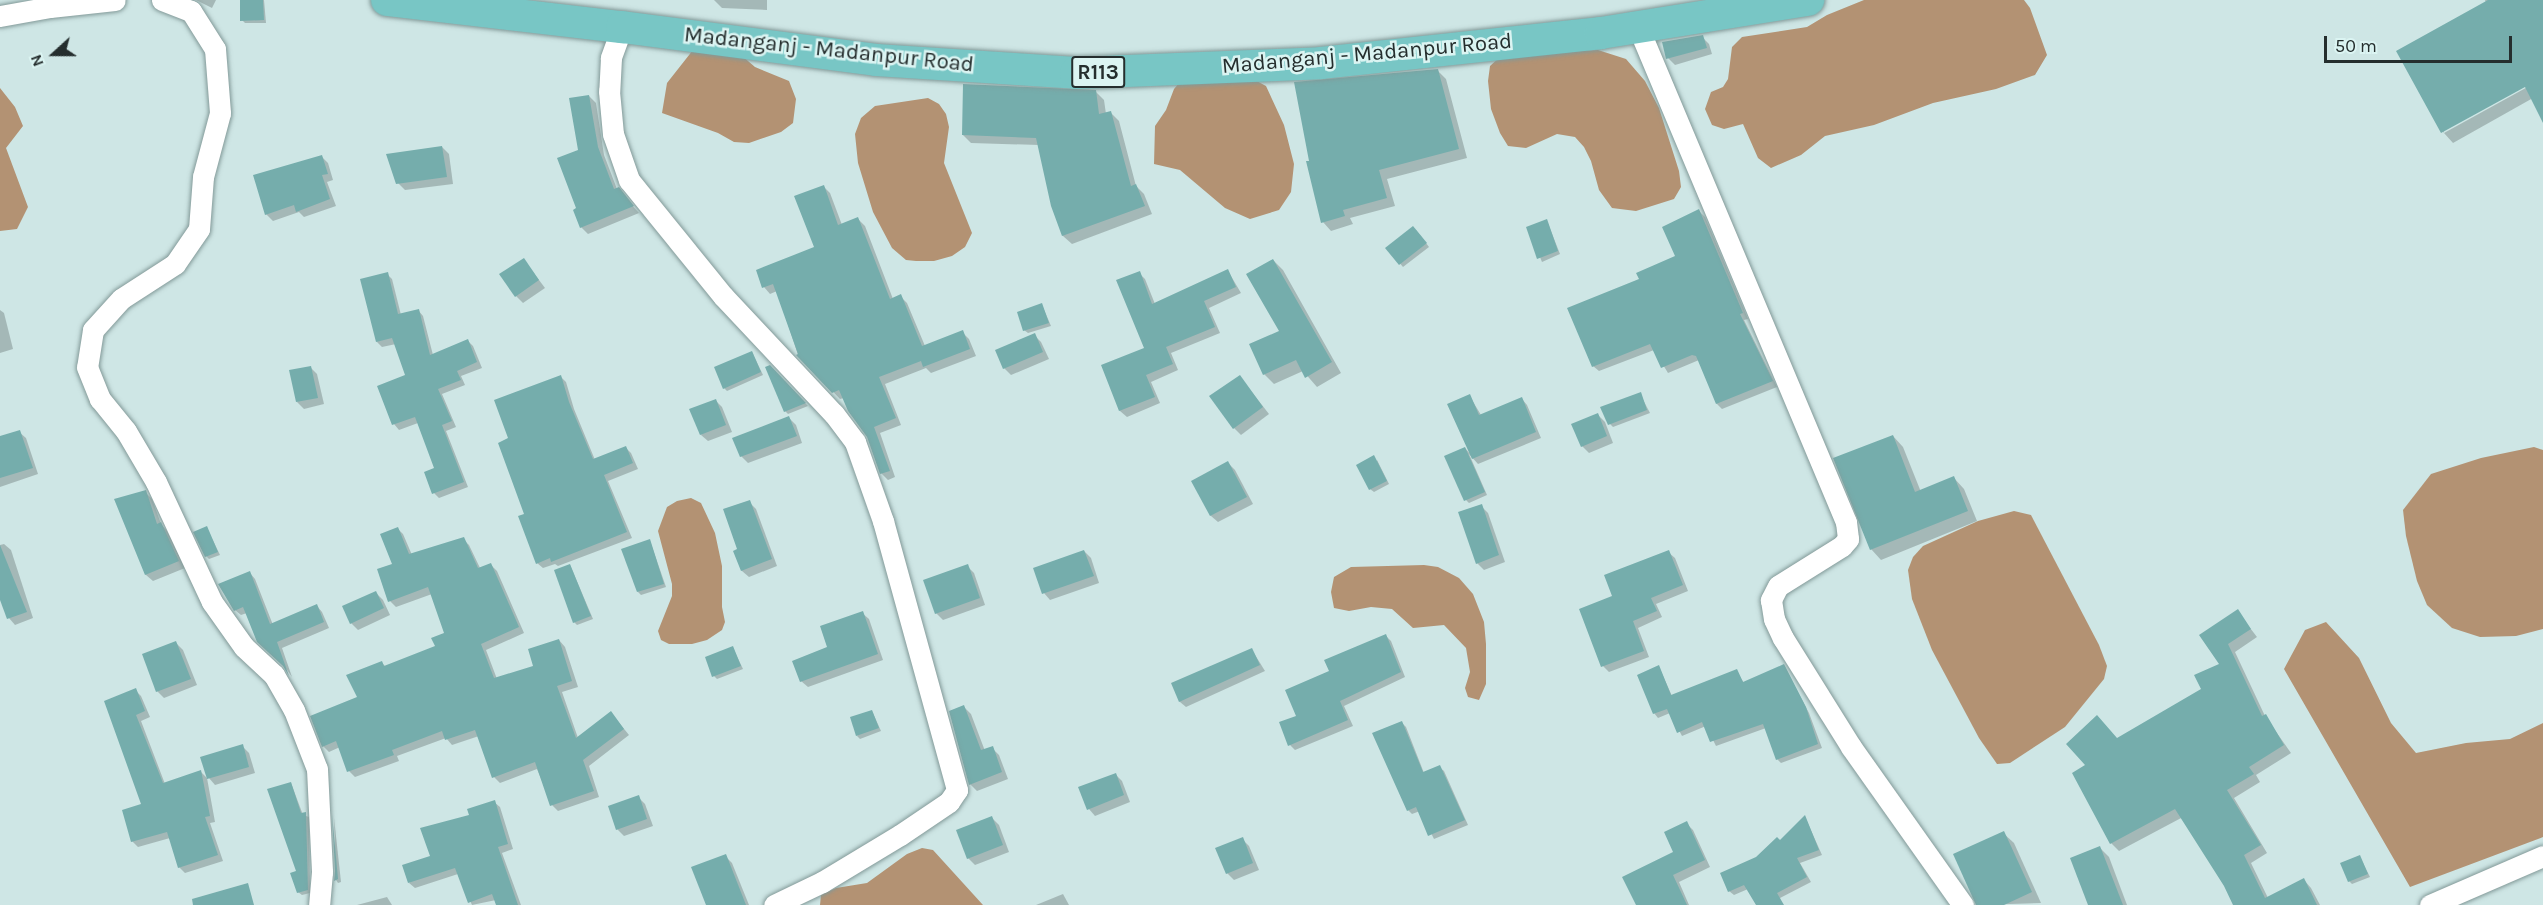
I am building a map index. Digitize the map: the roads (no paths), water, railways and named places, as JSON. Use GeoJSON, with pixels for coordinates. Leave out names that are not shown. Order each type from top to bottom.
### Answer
{"type":"FeatureCollection","features":[{"type":"Feature","properties":{"kind":"main road","name":"Madanganj - Madanpur Road"},"geometry":{"type":"LineString","coordinates":[[387,0],[622,27],[876,60],[1076,73],[1321,63],[1638,27],[1808,0]]}},
{"type":"Feature","properties":{"kind":"street"},"geometry":{"type":"LineString","coordinates":[[0,16],[50,7],[115,0]]}},
{"type":"Feature","properties":{"kind":"street"},"geometry":{"type":"LineString","coordinates":[[162,0],[191,11],[215,49],[220,113],[203,177],[199,229],[175,264],[121,299],[93,330],[87,367],[100,399],[126,431],[156,482],[212,602],[244,647],[274,675],[294,710],[316,769],[322,872],[319,905]]}},
{"type":"Feature","properties":{"kind":"street"},"geometry":{"type":"LineString","coordinates":[[622,27],[611,58],[609,91],[612,134],[629,180],[723,296],[834,414],[855,441],[884,521],[957,790],[949,802],[900,835],[822,882],[774,905]]}},
{"type":"Feature","properties":{"kind":"street"},"geometry":{"type":"LineString","coordinates":[[1638,27],[1846,522],[1848,539],[1842,546],[1778,586],[1772,600],[1774,619],[1783,638],[1851,747],[1963,905]]}},
{"type":"Feature","properties":{"kind":"street"},"geometry":{"type":"LineString","coordinates":[[2430,905],[2543,856]]}}]}
